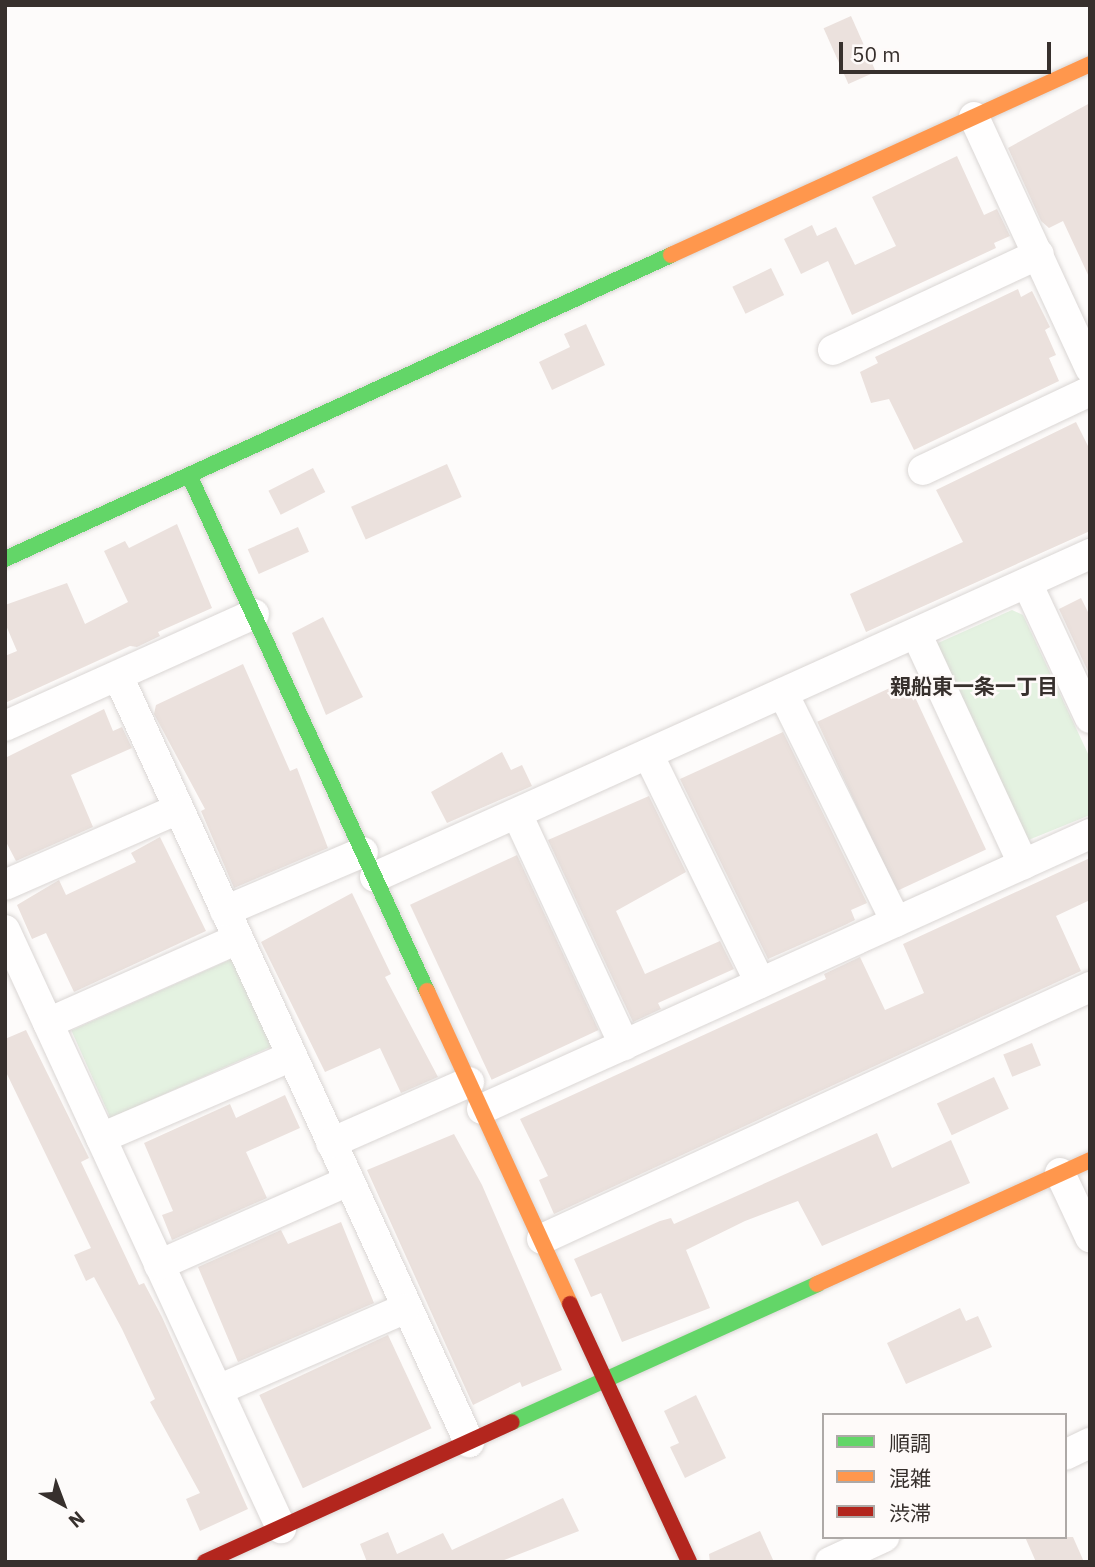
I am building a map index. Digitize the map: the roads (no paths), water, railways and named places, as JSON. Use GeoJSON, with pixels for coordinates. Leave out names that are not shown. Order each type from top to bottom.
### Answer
{"type":"FeatureCollection","features":[{"type":"Feature","properties":{"kind":"street"},"geometry":{"type":"LineString","coordinates":[[5,559],[1090,64]]}},
{"type":"Feature","properties":{"kind":"street"},"geometry":{"type":"LineString","coordinates":[[974,117],[1090,368]]}},
{"type":"Feature","properties":{"kind":"street"},"geometry":{"type":"LineString","coordinates":[[833,349],[1039,254]]}},
{"type":"Feature","properties":{"kind":"street"},"geometry":{"type":"LineString","coordinates":[[923,470],[1090,391]]}},
{"type":"Feature","properties":{"kind":"street"},"geometry":{"type":"LineString","coordinates":[[189,475],[689,1562]]}},
{"type":"Feature","properties":{"kind":"street"},"geometry":{"type":"LineString","coordinates":[[225,911],[516,814],[1090,554]]}},
{"type":"Feature","properties":{"kind":"street"},"geometry":{"type":"LineString","coordinates":[[1027,583],[1090,718]]}},
{"type":"Feature","properties":{"kind":"street"},"geometry":{"type":"LineString","coordinates":[[5,726],[254,614]]}},
{"type":"Feature","properties":{"kind":"street"},"geometry":{"type":"LineString","coordinates":[[916,633],[1023,864]]}},
{"type":"Feature","properties":{"kind":"street"},"geometry":{"type":"LineString","coordinates":[[118,676],[349,1181],[404,1308],[469,1442]]}},
{"type":"Feature","properties":{"kind":"street"},"geometry":{"type":"LineString","coordinates":[[783,693],[896,922]]}},
{"type":"Feature","properties":{"kind":"street"},"geometry":{"type":"LineString","coordinates":[[648,754],[760,983]]}},
{"type":"Feature","properties":{"kind":"street"},"geometry":{"type":"LineString","coordinates":[[5,885],[178,809]]}},
{"type":"Feature","properties":{"kind":"street"},"geometry":{"type":"LineString","coordinates":[[516,814],[624,1045]]}},
{"type":"Feature","properties":{"kind":"street"},"geometry":{"type":"LineString","coordinates":[[331,1143],[624,1045],[1090,834]]}},
{"type":"Feature","properties":{"kind":"street"},"geometry":{"type":"LineString","coordinates":[[5,930],[281,1528]]}},
{"type":"Feature","properties":{"kind":"street"},"geometry":{"type":"LineString","coordinates":[[48,1023],[238,939]]}},
{"type":"Feature","properties":{"kind":"street"},"geometry":{"type":"LineString","coordinates":[[542,1239],[1090,987]]}},
{"type":"Feature","properties":{"kind":"street"},"geometry":{"type":"LineString","coordinates":[[101,1138],[292,1056]]}},
{"type":"Feature","properties":{"kind":"street"},"geometry":{"type":"LineString","coordinates":[[205,1562],[1090,1160]]}},
{"type":"Feature","properties":{"kind":"street"},"geometry":{"type":"LineString","coordinates":[[1060,1173],[1090,1237]]}},
{"type":"Feature","properties":{"kind":"street"},"geometry":{"type":"LineString","coordinates":[[159,1265],[349,1181]]}},
{"type":"Feature","properties":{"kind":"street"},"geometry":{"type":"LineString","coordinates":[[218,1391],[404,1308]]}},
{"type":"Feature","properties":{"kind":"street"},"geometry":{"type":"LineString","coordinates":[[1067,1454],[1090,1443]]}},
{"type":"Feature","properties":{"kind":"street"},"geometry":{"type":"LineString","coordinates":[[830,1562],[880,1539]]}},
{"type":"Feature","properties":{"kind":"district","name":"親船東一条一丁目"},"geometry":{"type":"Point","coordinates":[974,686]}}]}
